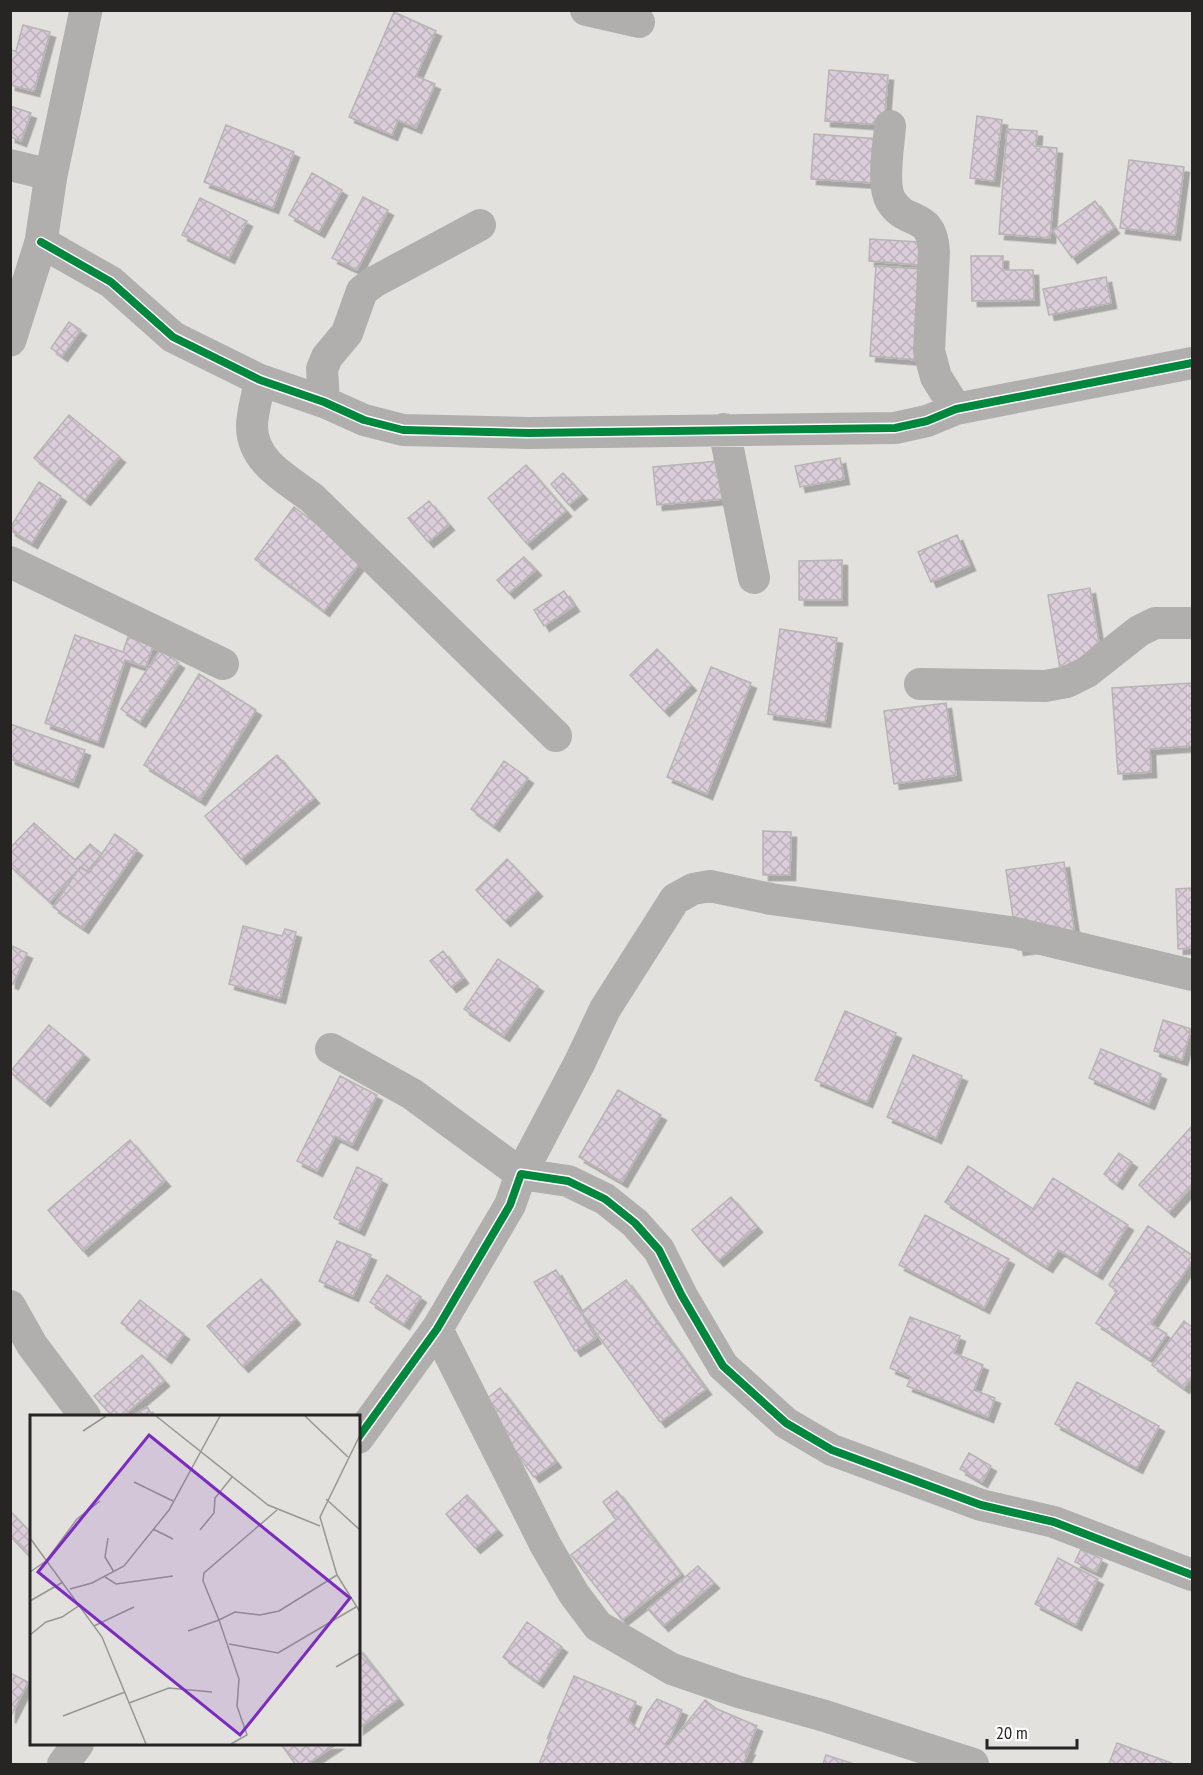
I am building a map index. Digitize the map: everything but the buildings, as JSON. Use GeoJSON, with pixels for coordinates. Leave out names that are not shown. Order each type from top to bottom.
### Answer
{"type":"FeatureCollection","features":[{"type":"Feature","properties":{"kind":"street"},"geometry":{"type":"LineString","coordinates":[[10,340],[41,242],[51,175],[86,10]]}},
{"type":"Feature","properties":{"kind":"street"},"geometry":{"type":"LineString","coordinates":[[586,10],[639,22]]}},
{"type":"Feature","properties":{"kind":"street"},"geometry":{"type":"LineString","coordinates":[[890,126],[886,186],[891,201],[901,212],[924,224],[933,235],[929,351],[936,377],[956,409]]}},
{"type":"Feature","properties":{"kind":"street"},"geometry":{"type":"LineString","coordinates":[[10,165],[51,175]]}},
{"type":"Feature","properties":{"kind":"street"},"geometry":{"type":"LineString","coordinates":[[324,402],[322,369],[327,357],[347,333],[362,291],[374,282],[480,225]]}},
{"type":"Feature","properties":{"kind":"street"},"geometry":{"type":"LineString","coordinates":[[41,242],[111,282],[173,337],[260,380],[324,402],[364,420],[402,430],[529,433],[895,428],[927,421],[956,409],[1192,363]]}},
{"type":"Feature","properties":{"kind":"street"},"geometry":{"type":"LineString","coordinates":[[260,380],[252,425],[254,447],[267,464],[312,498],[556,736]]}},
{"type":"Feature","properties":{"kind":"street"},"geometry":{"type":"LineString","coordinates":[[724,429],[754,578]]}},
{"type":"Feature","properties":{"kind":"street"},"geometry":{"type":"LineString","coordinates":[[10,562],[223,664]]}},
{"type":"Feature","properties":{"kind":"street"},"geometry":{"type":"LineString","coordinates":[[920,684],[1045,686],[1067,682],[1087,672],[1139,631],[1155,623],[1192,623]]}},
{"type":"Feature","properties":{"kind":"street"},"geometry":{"type":"LineString","coordinates":[[360,1435],[437,1329],[510,1205],[521,1174],[605,1009],[675,899],[693,888],[710,886],[771,899],[1016,933],[1192,975]]}},
{"type":"Feature","properties":{"kind":"street"},"geometry":{"type":"LineString","coordinates":[[331,1049],[412,1094],[521,1174],[568,1181],[604,1199],[635,1223],[659,1250],[682,1296],[723,1366],[786,1423],[831,1450],[981,1505],[1053,1522],[1192,1575]]}},
{"type":"Feature","properties":{"kind":"street"},"geometry":{"type":"LineString","coordinates":[[10,1306],[32,1345],[85,1415]]}},
{"type":"Feature","properties":{"kind":"street"},"geometry":{"type":"LineString","coordinates":[[437,1329],[546,1546],[574,1594],[598,1626],[672,1669],[973,1764]]}},
{"type":"Feature","properties":{"kind":"street"},"geometry":{"type":"LineString","coordinates":[[63,1764],[77,1745]]}},
{"type":"Feature","properties":{"kind":"cycle path"},"geometry":{"type":"LineString","coordinates":[[41,242],[111,282],[173,337],[260,380],[324,402],[364,420],[403,430],[529,433],[895,428],[927,421],[956,409],[1192,363]]}},
{"type":"Feature","properties":{"kind":"cycle path"},"geometry":{"type":"LineString","coordinates":[[360,1435],[437,1329],[510,1205],[521,1174],[568,1181],[605,1199],[635,1223],[659,1250],[682,1296],[723,1366],[786,1423],[832,1450],[981,1505],[1054,1522],[1192,1575]]}}]}
